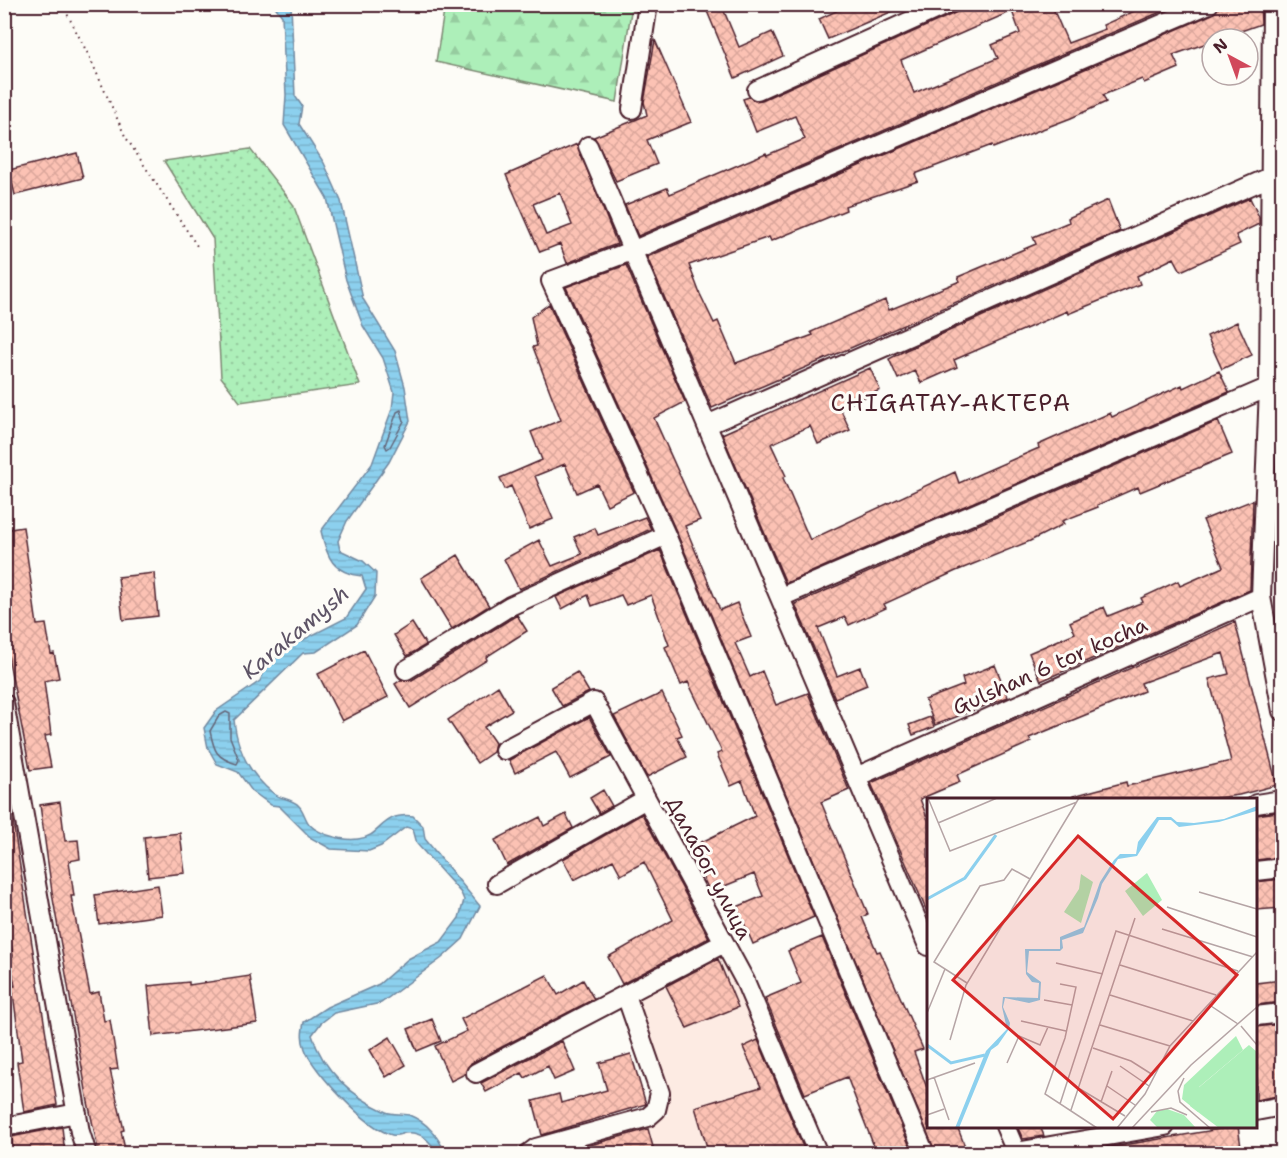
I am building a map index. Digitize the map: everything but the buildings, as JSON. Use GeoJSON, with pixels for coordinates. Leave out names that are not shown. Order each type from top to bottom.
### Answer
{"type":"FeatureCollection","features":[{"type":"Feature","properties":{"kind":"street"},"geometry":{"type":"LineString","coordinates":[[632,109],[648,4]]}},
{"type":"Feature","properties":{"kind":"street"},"geometry":{"type":"LineString","coordinates":[[757,90],[948,4]]}},
{"type":"Feature","properties":{"kind":"street"},"geometry":{"type":"LineString","coordinates":[[925,1154],[666,535],[551,281],[634,250],[1209,4]]}},
{"type":"Feature","properties":{"kind":"street"},"geometry":{"type":"LineString","coordinates":[[1272,4],[1270,177],[1276,250],[1261,597],[1282,711]]}},
{"type":"Feature","properties":{"kind":"street"},"geometry":{"type":"LineString","coordinates":[[588,146],[856,777],[921,907],[927,940]]}},
{"type":"Feature","properties":{"kind":"street"},"geometry":{"type":"LineString","coordinates":[[707,425],[1270,177]]}},
{"type":"Feature","properties":{"kind":"street"},"geometry":{"type":"LineString","coordinates":[[781,597],[1269,387]]}},
{"type":"Feature","properties":{"kind":"street"},"geometry":{"type":"LineString","coordinates":[[405,670],[510,606],[666,535]]}},
{"type":"Feature","properties":{"kind":"street","name":"Gulshan 6 tor kocha"},"geometry":{"type":"LineString","coordinates":[[856,777],[1261,597]]}},
{"type":"Feature","properties":{"kind":"street","name":"Далабог улица"},"geometry":{"type":"LineString","coordinates":[[504,750],[594,702],[745,981],[818,1154]]}},
{"type":"Feature","properties":{"kind":"street"},"geometry":{"type":"LineString","coordinates":[[4,703],[77,1113],[87,1154]]}},
{"type":"Feature","properties":{"kind":"street"},"geometry":{"type":"LineString","coordinates":[[497,884],[646,799]]}},
{"type":"Feature","properties":{"kind":"street"},"geometry":{"type":"LineString","coordinates":[[1257,804],[1282,800]]}},
{"type":"Feature","properties":{"kind":"street"},"geometry":{"type":"LineString","coordinates":[[1257,871],[1282,868]]}},
{"type":"Feature","properties":{"kind":"street"},"geometry":{"type":"LineString","coordinates":[[476,1073],[724,943]]}},
{"type":"Feature","properties":{"kind":"street"},"geometry":{"type":"LineString","coordinates":[[528,1154],[536,1148],[648,1117],[656,1110],[660,1093],[626,995]]}},
{"type":"Feature","properties":{"kind":"street"},"geometry":{"type":"LineString","coordinates":[[1257,1016],[1282,1013]]}},
{"type":"Feature","properties":{"kind":"street"},"geometry":{"type":"LineString","coordinates":[[1257,1111],[1282,1106]]}},
{"type":"Feature","properties":{"kind":"street"},"geometry":{"type":"LineString","coordinates":[[4,1127],[77,1113]]}},
{"type":"Feature","properties":{"kind":"street"},"geometry":{"type":"LineString","coordinates":[[1006,1128],[1016,1153],[1154,1128]]}},
{"type":"Feature","properties":{"kind":"path"},"geometry":{"type":"LineString","coordinates":[[62,4],[89,56],[125,136],[199,249]]}},
{"type":"Feature","properties":{"kind":"shaded area"},"geometry":{"type":"Polygon","coordinates":[[[724,952],[808,1153],[604,1153],[599,1135],[668,1115],[632,998],[724,952]]]}},
{"type":"Feature","properties":{"kind":"green space"},"geometry":{"type":"Polygon","coordinates":[[[445,5],[632,5],[617,102],[436,62],[445,5]]]}},
{"type":"Feature","properties":{"kind":"green space"},"geometry":{"type":"Polygon","coordinates":[[[250,149],[293,204],[360,385],[240,402],[221,377],[213,239],[164,161],[250,149]]]}},
{"type":"Feature","properties":{"kind":"water"},"geometry":{"type":"Polygon","coordinates":[[[274,5],[291,5],[295,96],[302,106],[299,124],[324,163],[341,201],[363,299],[395,351],[405,387],[410,421],[389,462],[347,521],[338,541],[340,550],[363,561],[376,573],[375,596],[357,625],[316,652],[303,653],[234,720],[242,752],[258,779],[274,794],[290,800],[301,808],[308,823],[314,829],[339,838],[358,839],[372,834],[394,818],[413,816],[423,826],[425,839],[480,906],[463,939],[442,958],[381,1003],[334,1013],[321,1023],[312,1035],[324,1060],[351,1091],[386,1112],[409,1115],[422,1122],[436,1136],[446,1153],[438,1153],[421,1135],[405,1133],[394,1135],[382,1131],[369,1122],[342,1098],[310,1059],[302,1039],[302,1032],[304,1022],[327,1007],[379,984],[408,959],[441,942],[459,918],[464,900],[461,893],[417,844],[413,829],[406,827],[381,846],[369,851],[331,849],[311,838],[279,806],[271,805],[252,791],[238,772],[217,764],[208,748],[204,728],[216,711],[260,681],[267,666],[285,649],[346,618],[366,589],[362,576],[344,572],[333,562],[326,549],[321,531],[372,464],[392,409],[394,392],[383,358],[363,326],[346,280],[327,198],[284,125],[286,95],[282,16],[274,5]]]}},
{"type":"Feature","properties":{"kind":"district","name":"CHIGATAY-AKTEPA"},"geometry":{"type":"Point","coordinates":[951,403]}},
{"type":"Feature","properties":{"kind":"water label","name":"Karakamysh"},"geometry":{"type":"Point","coordinates":[295,632]}}]}
